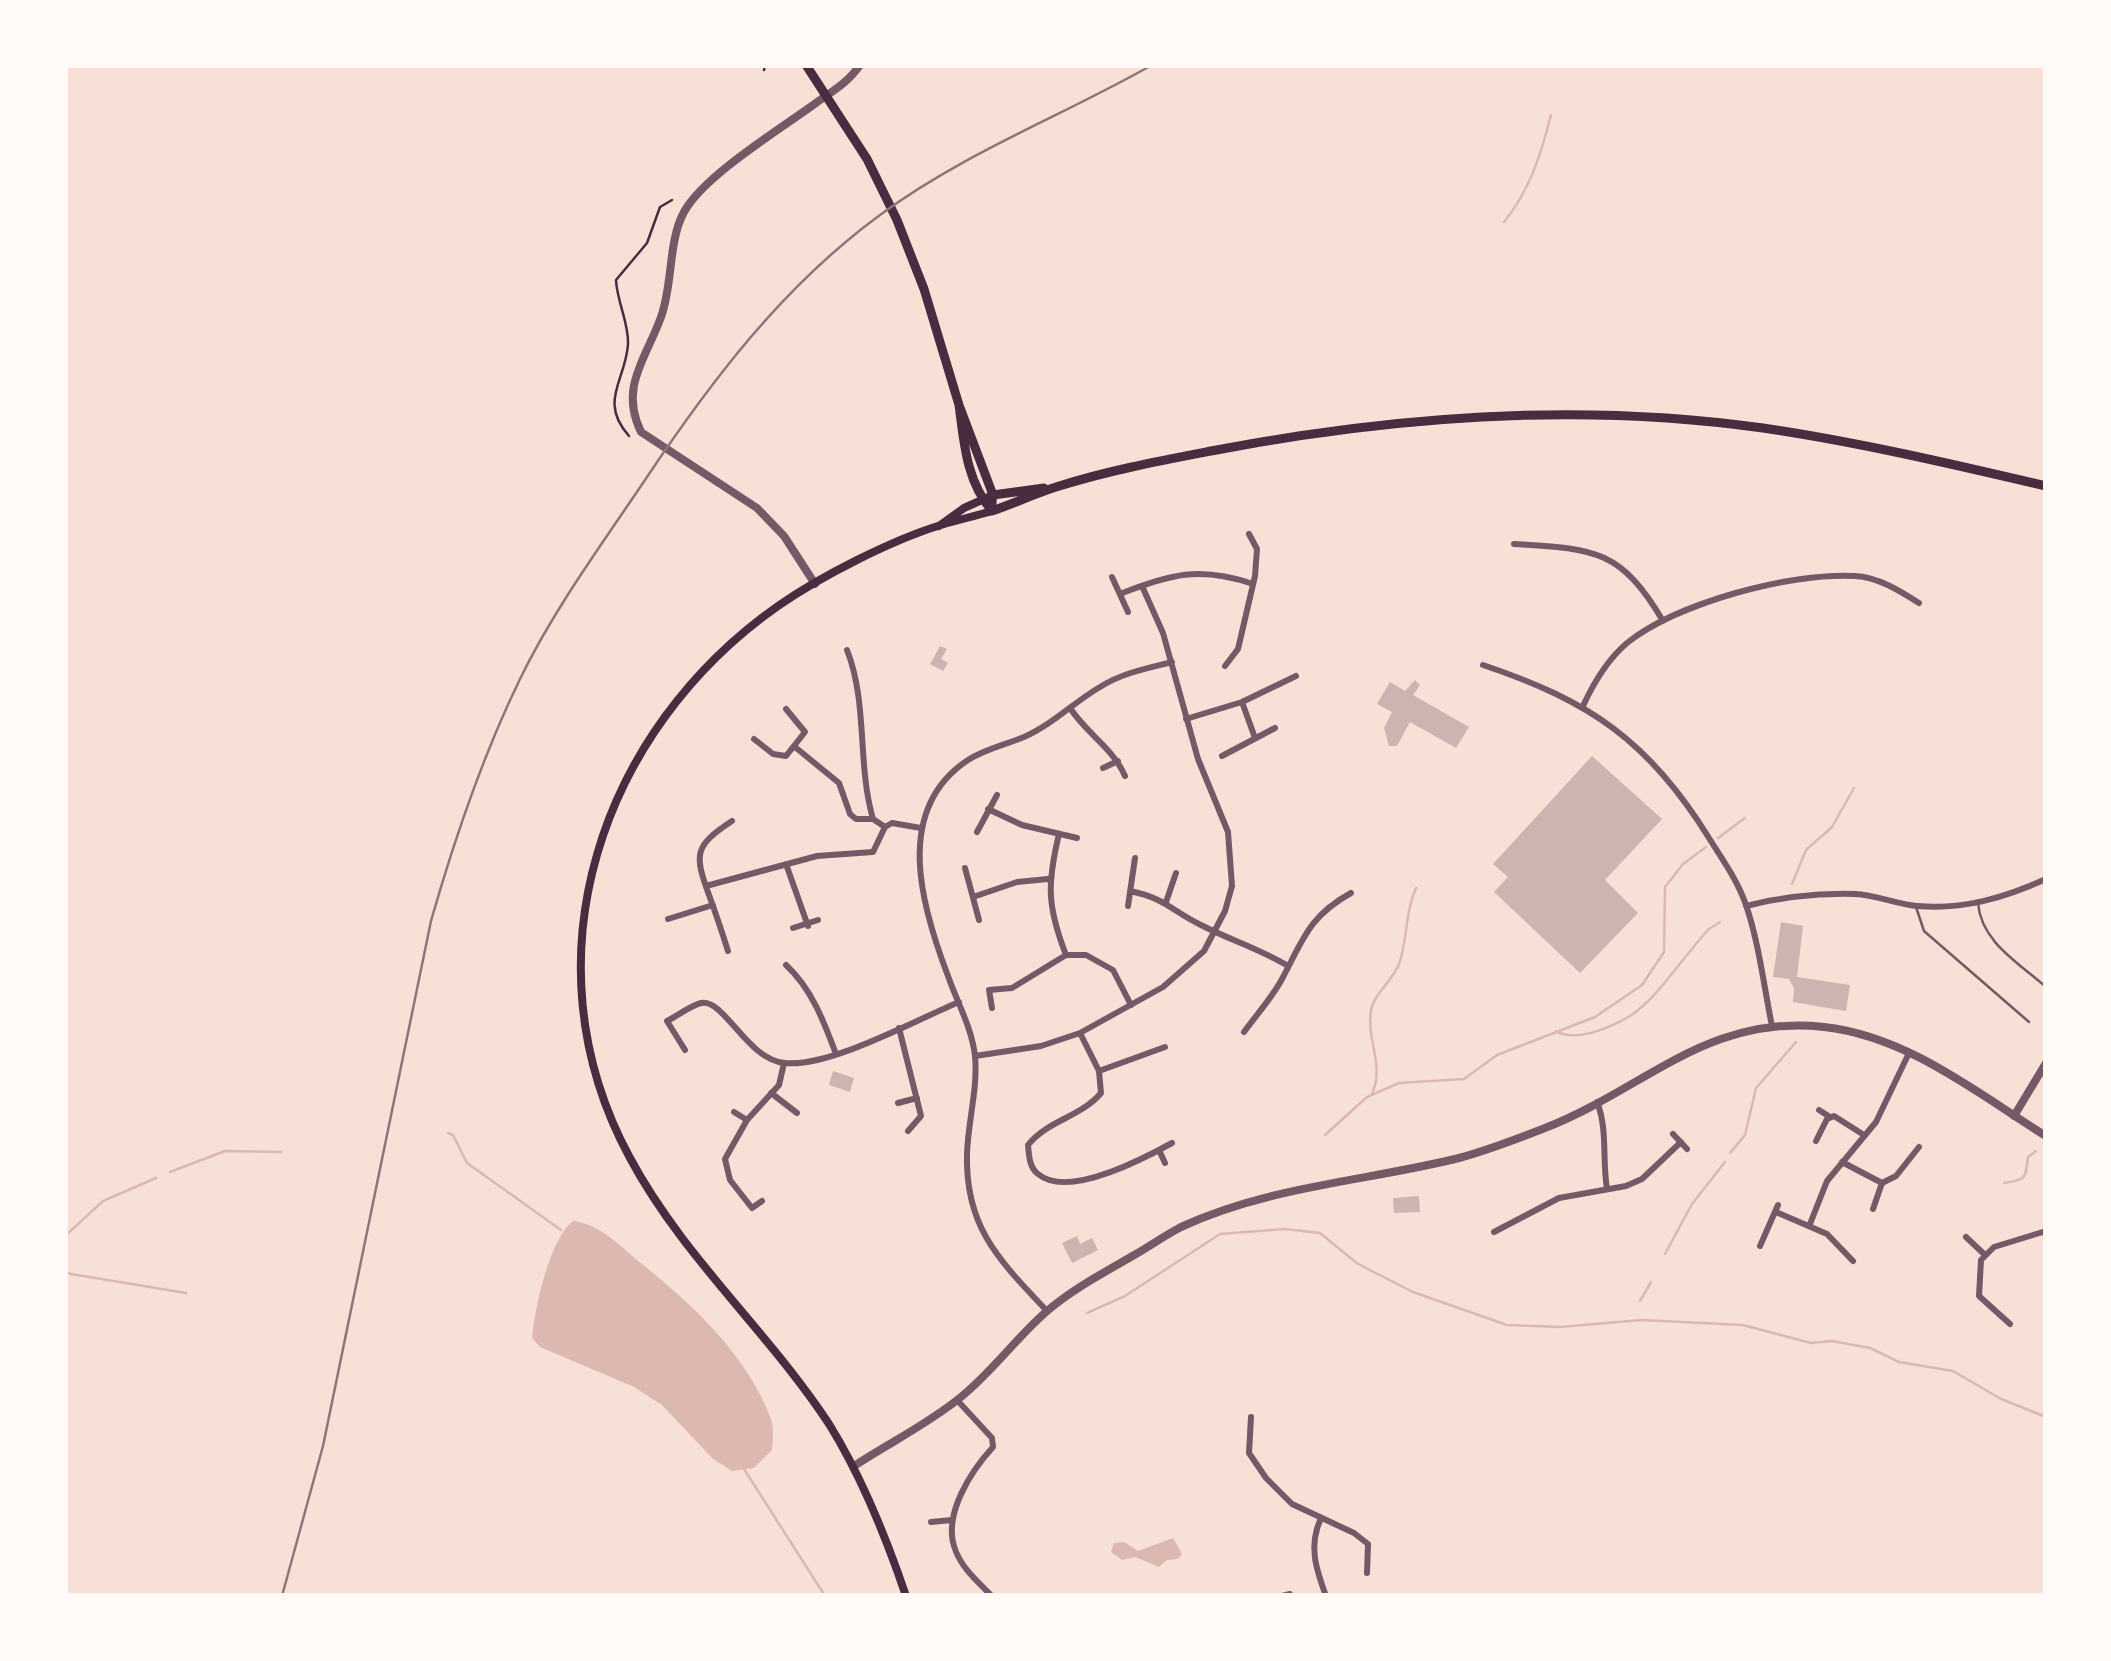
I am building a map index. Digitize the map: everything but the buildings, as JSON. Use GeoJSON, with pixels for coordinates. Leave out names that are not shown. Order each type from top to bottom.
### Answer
{"type":"FeatureCollection","features":[{"type":"Feature","properties":{"kind":"main road"},"geometry":{"type":"LineString","coordinates":[[806,65],[843,118],[883,189],[924,290],[959,405],[993,494],[992,511]]}},
{"type":"Feature","properties":{"kind":"main road"},"geometry":{"type":"LineString","coordinates":[[959,405],[966,456],[981,498],[992,511]]}},
{"type":"Feature","properties":{"kind":"main road"},"geometry":{"type":"LineString","coordinates":[[938,526],[1052,488],[1179,457],[1284,437],[1454,417],[1603,414],[1762,428],[1927,458],[2046,486]]}},
{"type":"Feature","properties":{"kind":"main road"},"geometry":{"type":"LineString","coordinates":[[906,1596],[854,1466],[807,1394],[692,1254],[629,1158],[595,1070],[582,988],[584,925],[594,859],[612,806],[665,714],[715,658],[769,612],[815,584],[938,526],[981,498],[1052,488]]}},
{"type":"Feature","properties":{"kind":"street"},"geometry":{"type":"LineString","coordinates":[[815,584],[757,508],[641,432],[633,417],[630,397],[663,314],[684,212],[714,179],[839,86],[860,65]]}},
{"type":"Feature","properties":{"kind":"street"},"geometry":{"type":"LineString","coordinates":[[1225,666],[1238,650],[1254,584],[1257,549],[1250,534]]}},
{"type":"Feature","properties":{"kind":"street"},"geometry":{"type":"LineString","coordinates":[[1514,544],[1599,553],[1632,576],[1663,621]]}},
{"type":"Feature","properties":{"kind":"street"},"geometry":{"type":"LineString","coordinates":[[1120,594],[1178,574],[1210,572],[1254,584]]}},
{"type":"Feature","properties":{"kind":"street"},"geometry":{"type":"LineString","coordinates":[[1583,706],[1595,679],[1624,646],[1663,621],[1751,588],[1810,578],[1858,576],[1892,587],[1919,602]]}},
{"type":"Feature","properties":{"kind":"street"},"geometry":{"type":"LineString","coordinates":[[1112,577],[1128,612]]}},
{"type":"Feature","properties":{"kind":"street"},"geometry":{"type":"LineString","coordinates":[[975,1056],[1040,1046],[1080,1033],[1189,967],[1204,951],[1232,886],[1231,850],[1224,818],[1198,759],[1163,632],[1142,586]]}},
{"type":"Feature","properties":{"kind":"street"},"geometry":{"type":"LineString","coordinates":[[847,650],[854,668],[864,774],[873,819]]}},
{"type":"Feature","properties":{"kind":"street"},"geometry":{"type":"LineString","coordinates":[[1047,1311],[990,1246],[973,1214],[967,1154],[974,1112],[975,1056],[939,953],[920,874],[921,828],[930,803],[966,762],[1025,737],[1104,684],[1172,662]]}},
{"type":"Feature","properties":{"kind":"street"},"geometry":{"type":"LineString","coordinates":[[1484,665],[1539,684],[1583,706],[1656,763],[1692,810],[1746,906],[1772,1026]]}},
{"type":"Feature","properties":{"kind":"street"},"geometry":{"type":"LineString","coordinates":[[1186,719],[1242,702],[1296,676]]}},
{"type":"Feature","properties":{"kind":"street"},"geometry":{"type":"LineString","coordinates":[[1242,702],[1256,738]]}},
{"type":"Feature","properties":{"kind":"street"},"geometry":{"type":"LineString","coordinates":[[1070,708],[1081,725],[1105,744],[1125,776]]}},
{"type":"Feature","properties":{"kind":"street"},"geometry":{"type":"LineString","coordinates":[[754,738],[773,754],[786,756],[805,732],[786,709]]}},
{"type":"Feature","properties":{"kind":"street"},"geometry":{"type":"LineString","coordinates":[[1228,756],[1275,728]]}},
{"type":"Feature","properties":{"kind":"street"},"geometry":{"type":"LineString","coordinates":[[794,746],[839,783],[850,814],[856,819],[873,819],[885,827]]}},
{"type":"Feature","properties":{"kind":"street"},"geometry":{"type":"LineString","coordinates":[[1103,768],[1118,761]]}},
{"type":"Feature","properties":{"kind":"street"},"geometry":{"type":"LineString","coordinates":[[977,832],[997,795]]}},
{"type":"Feature","properties":{"kind":"street"},"geometry":{"type":"LineString","coordinates":[[988,810],[1022,825],[1077,838]]}},
{"type":"Feature","properties":{"kind":"street"},"geometry":{"type":"LineString","coordinates":[[728,950],[697,863],[712,834],[732,821]]}},
{"type":"Feature","properties":{"kind":"street"},"geometry":{"type":"LineString","coordinates":[[706,886],[838,853],[872,852],[885,827],[892,823],[921,828]]}},
{"type":"Feature","properties":{"kind":"street"},"geometry":{"type":"LineString","coordinates":[[1059,834],[1048,880],[1056,930],[1066,955]]}},
{"type":"Feature","properties":{"kind":"street"},"geometry":{"type":"LineString","coordinates":[[1128,906],[1135,858]]}},
{"type":"Feature","properties":{"kind":"street"},"geometry":{"type":"LineString","coordinates":[[786,864],[807,925]]}},
{"type":"Feature","properties":{"kind":"street"},"geometry":{"type":"LineString","coordinates":[[964,868],[978,920]]}},
{"type":"Feature","properties":{"kind":"street"},"geometry":{"type":"LineString","coordinates":[[1166,902],[1176,872]]}},
{"type":"Feature","properties":{"kind":"street"},"geometry":{"type":"LineString","coordinates":[[1746,906],[1781,898],[1836,894],[1861,894],[1916,906],[1978,904],[2046,879]]}},
{"type":"Feature","properties":{"kind":"street"},"geometry":{"type":"LineString","coordinates":[[973,898],[1017,882],[1048,880]]}},
{"type":"Feature","properties":{"kind":"street"},"geometry":{"type":"LineString","coordinates":[[1130,891],[1156,896],[1181,914],[1258,948],[1288,966]]}},
{"type":"Feature","properties":{"kind":"street"},"geometry":{"type":"LineString","coordinates":[[1244,1032],[1280,982],[1305,930],[1330,904],[1351,893]]}},
{"type":"Feature","properties":{"kind":"street"},"geometry":{"type":"LineString","coordinates":[[668,919],[712,905]]}},
{"type":"Feature","properties":{"kind":"street"},"geometry":{"type":"LineString","coordinates":[[794,928],[818,920]]}},
{"type":"Feature","properties":{"kind":"street"},"geometry":{"type":"LineString","coordinates":[[992,1008],[985,991],[1012,988],[1066,955],[1086,955],[1113,970],[1131,1004]]}},
{"type":"Feature","properties":{"kind":"street"},"geometry":{"type":"LineString","coordinates":[[786,965],[799,977],[820,1013],[836,1054]]}},
{"type":"Feature","properties":{"kind":"street"},"geometry":{"type":"LineString","coordinates":[[799,977],[807,972]]}},
{"type":"Feature","properties":{"kind":"street"},"geometry":{"type":"LineString","coordinates":[[685,1050],[667,1022],[699,1004],[709,1003],[721,1011],[759,1054],[784,1064],[836,1054],[958,1002]]}},
{"type":"Feature","properties":{"kind":"street"},"geometry":{"type":"LineString","coordinates":[[898,1028],[921,1116],[908,1131]]}},
{"type":"Feature","properties":{"kind":"street"},"geometry":{"type":"LineString","coordinates":[[854,1466],[957,1400],[1047,1311],[1072,1292],[1178,1229],[1222,1210],[1360,1176],[1462,1157],[1551,1126],[1687,1052],[1752,1028],[1849,1031],[1909,1053],[2046,1136]]}},
{"type":"Feature","properties":{"kind":"street"},"geometry":{"type":"LineString","coordinates":[[1080,1033],[1099,1072],[1101,1093],[1091,1105],[1038,1133],[1028,1145],[1030,1163],[1037,1174],[1054,1181],[1109,1174],[1172,1143]]}},
{"type":"Feature","properties":{"kind":"street"},"geometry":{"type":"LineString","coordinates":[[1099,1072],[1165,1047]]}},
{"type":"Feature","properties":{"kind":"street"},"geometry":{"type":"LineString","coordinates":[[1810,1224],[1827,1181],[1876,1122],[1909,1053]]}},
{"type":"Feature","properties":{"kind":"street"},"geometry":{"type":"LineString","coordinates":[[2014,1116],[2046,1063]]}},
{"type":"Feature","properties":{"kind":"street"},"geometry":{"type":"LineString","coordinates":[[762,1201],[752,1208],[730,1180],[724,1165],[747,1120],[778,1085],[784,1064]]}},
{"type":"Feature","properties":{"kind":"street"},"geometry":{"type":"LineString","coordinates":[[772,1094],[797,1113]]}},
{"type":"Feature","properties":{"kind":"street"},"geometry":{"type":"LineString","coordinates":[[898,1103],[917,1098]]}},
{"type":"Feature","properties":{"kind":"street"},"geometry":{"type":"LineString","coordinates":[[1597,1102],[1604,1118],[1606,1189]]}},
{"type":"Feature","properties":{"kind":"street"},"geometry":{"type":"LineString","coordinates":[[1820,1110],[1864,1135]]}},
{"type":"Feature","properties":{"kind":"street"},"geometry":{"type":"LineString","coordinates":[[734,1112],[747,1120]]}},
{"type":"Feature","properties":{"kind":"street"},"geometry":{"type":"LineString","coordinates":[[1816,1141],[1830,1117]]}},
{"type":"Feature","properties":{"kind":"street"},"geometry":{"type":"LineString","coordinates":[[1673,1134],[1688,1149]]}},
{"type":"Feature","properties":{"kind":"street"},"geometry":{"type":"LineString","coordinates":[[1499,1232],[1559,1198],[1642,1179],[1680,1142]]}},
{"type":"Feature","properties":{"kind":"street"},"geometry":{"type":"LineString","coordinates":[[1874,1208],[1882,1182],[1896,1176],[1919,1146]]}},
{"type":"Feature","properties":{"kind":"street"},"geometry":{"type":"LineString","coordinates":[[1158,1150],[1165,1163]]}},
{"type":"Feature","properties":{"kind":"street"},"geometry":{"type":"LineString","coordinates":[[1842,1162],[1882,1182]]}},
{"type":"Feature","properties":{"kind":"street"},"geometry":{"type":"LineString","coordinates":[[1760,1246],[1777,1208],[1837,1242],[1853,1261]]}},
{"type":"Feature","properties":{"kind":"street"},"geometry":{"type":"LineString","coordinates":[[2010,1324],[1979,1296],[1978,1268],[1984,1254],[1994,1247],[2046,1231]]}},
{"type":"Feature","properties":{"kind":"street"},"geometry":{"type":"LineString","coordinates":[[1966,1237],[1984,1254]]}},
{"type":"Feature","properties":{"kind":"street"},"geometry":{"type":"LineString","coordinates":[[1837,1261],[1847,1253]]}},
{"type":"Feature","properties":{"kind":"street"},"geometry":{"type":"LineString","coordinates":[[1969,1299],[1979,1296]]}},
{"type":"Feature","properties":{"kind":"street"},"geometry":{"type":"LineString","coordinates":[[957,1400],[992,1438],[993,1447],[962,1494],[952,1520],[954,1546],[968,1572],[992,1596]]}},
{"type":"Feature","properties":{"kind":"street"},"geometry":{"type":"LineString","coordinates":[[1251,1417],[1249,1453],[1262,1480],[1292,1504],[1354,1532],[1368,1544],[1372,1562],[1367,1573]]}},
{"type":"Feature","properties":{"kind":"street"},"geometry":{"type":"LineString","coordinates":[[1321,1518],[1313,1540],[1314,1562],[1326,1596]]}},
{"type":"Feature","properties":{"kind":"street"},"geometry":{"type":"LineString","coordinates":[[931,1522],[952,1520]]}},
{"type":"Feature","properties":{"kind":"lane"},"geometry":{"type":"LineString","coordinates":[[1978,904],[1979,920],[1986,934],[2046,987]]}},
{"type":"Feature","properties":{"kind":"lane"},"geometry":{"type":"LineString","coordinates":[[1916,906],[1924,931],[2028,1022]]}},
{"type":"Feature","properties":{"kind":"path"},"geometry":{"type":"LineString","coordinates":[[629,436],[614,400],[628,346],[616,280],[648,243],[660,207],[672,200]]}},
{"type":"Feature","properties":{"kind":"shaded area"},"geometry":{"type":"Polygon","coordinates":[[[573,1221],[591,1226],[615,1241],[697,1312],[732,1351],[760,1395],[772,1423],[772,1450],[754,1468],[732,1471],[712,1458],[662,1405],[634,1387],[540,1347],[532,1338],[550,1258],[573,1221]]]}},
{"type":"Feature","properties":{"kind":"shaded area"},"geometry":{"type":"Polygon","coordinates":[[[1173,1538],[1182,1554],[1159,1567],[1135,1557],[1122,1560],[1111,1552],[1114,1543],[1124,1542],[1138,1551],[1173,1538]]]}},
{"type":"Feature","properties":{"kind":"waterway"},"geometry":{"type":"LineString","coordinates":[[1504,222],[1533,171],[1551,115]]}},
{"type":"Feature","properties":{"kind":"waterway"},"geometry":{"type":"LineString","coordinates":[[1792,884],[1806,850],[1832,827],[1854,788]]}},
{"type":"Feature","properties":{"kind":"waterway"},"geometry":{"type":"LineString","coordinates":[[1718,838],[1745,818]]}},
{"type":"Feature","properties":{"kind":"waterway"},"geometry":{"type":"LineString","coordinates":[[1325,1135],[1367,1097],[1399,1083],[1464,1079],[1497,1055],[1595,1017],[1642,985],[1664,952],[1665,887],[1683,864],[1706,847]]}},
{"type":"Feature","properties":{"kind":"waterway"},"geometry":{"type":"LineString","coordinates":[[1372,1094],[1377,1073],[1371,1010],[1399,964],[1416,888]]}},
{"type":"Feature","properties":{"kind":"waterway"},"geometry":{"type":"LineString","coordinates":[[1556,1031],[1583,1034],[1630,1016],[1661,987],[1709,929],[1720,922]]}},
{"type":"Feature","properties":{"kind":"waterway"},"geometry":{"type":"LineString","coordinates":[[1730,1153],[1745,1135],[1756,1088],[1796,1042]]}},
{"type":"Feature","properties":{"kind":"waterway"},"geometry":{"type":"LineString","coordinates":[[448,1133],[453,1135],[467,1163],[561,1230]]}},
{"type":"Feature","properties":{"kind":"waterway"},"geometry":{"type":"LineString","coordinates":[[170,1172],[225,1151],[281,1152]]}},
{"type":"Feature","properties":{"kind":"waterway"},"geometry":{"type":"LineString","coordinates":[[2004,1183],[2024,1176],[2028,1157],[2036,1151]]}},
{"type":"Feature","properties":{"kind":"waterway"},"geometry":{"type":"LineString","coordinates":[[1665,1254],[1692,1204],[1725,1162]]}},
{"type":"Feature","properties":{"kind":"waterway"},"geometry":{"type":"LineString","coordinates":[[65,1236],[103,1201],[156,1178]]}},
{"type":"Feature","properties":{"kind":"waterway"},"geometry":{"type":"LineString","coordinates":[[1087,1313],[1125,1296],[1220,1234],[1285,1229],[1320,1233],[1358,1264],[1413,1292],[1507,1325],[1560,1327],[1641,1320],[1743,1325],[1811,1343],[1832,1341],[1870,1348],[1899,1362],[1953,1371],[2001,1399],[2046,1417]]}},
{"type":"Feature","properties":{"kind":"waterway"},"geometry":{"type":"LineString","coordinates":[[65,1273],[186,1293]]}},
{"type":"Feature","properties":{"kind":"waterway"},"geometry":{"type":"LineString","coordinates":[[1640,1301],[1651,1282]]}},
{"type":"Feature","properties":{"kind":"waterway"},"geometry":{"type":"LineString","coordinates":[[744,1469],[825,1596]]}},
{"type":"Feature","properties":{"kind":"railway"},"geometry":{"type":"LineString","coordinates":[[282,1596],[323,1446],[431,921],[481,768],[506,708],[548,627],[696,407],[751,337],[812,272],[912,193],[1152,65]]}}]}
